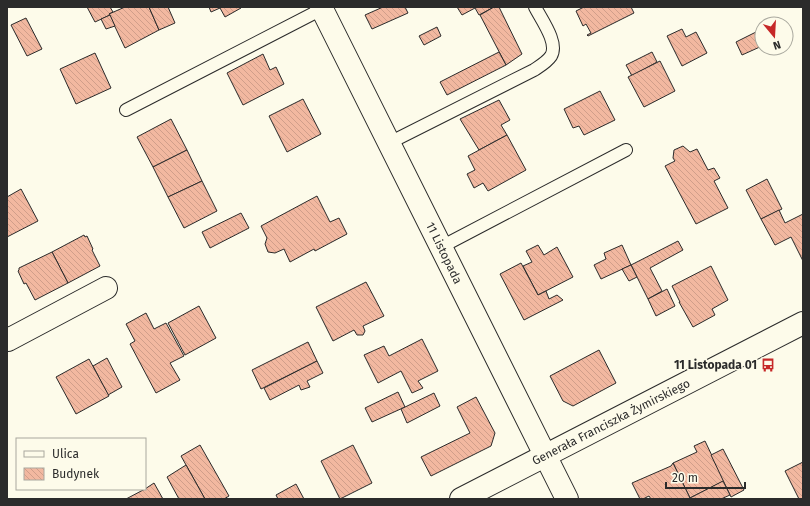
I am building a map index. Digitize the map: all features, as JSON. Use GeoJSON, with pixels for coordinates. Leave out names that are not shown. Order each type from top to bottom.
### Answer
{"type":"FeatureCollection","features":[{"type":"Feature","properties":{"kind":"street","name":"11 Listopada"},"geometry":{"type":"LineString","coordinates":[[322,8],[567,499]]}},
{"type":"Feature","properties":{"kind":"street"},"geometry":{"type":"LineString","coordinates":[[7,338],[8,340],[106,288]]}},
{"type":"Feature","properties":{"kind":"street","name":"Generała Franciszka Żymirskiego"},"geometry":{"type":"LineString","coordinates":[[461,499],[803,323]]}},
{"type":"Feature","properties":{"kind":"lane"},"geometry":{"type":"LineString","coordinates":[[389,143],[534,70],[544,63],[551,56],[554,49],[553,41],[535,7]]}},
{"type":"Feature","properties":{"kind":"lane"},"geometry":{"type":"LineString","coordinates":[[126,110],[322,8]]}},
{"type":"Feature","properties":{"kind":"lane"},"geometry":{"type":"LineString","coordinates":[[441,247],[626,150]]}},
{"type":"Feature","properties":{"kind":"building"},"geometry":{"type":"Polygon","coordinates":[[[87,7],[110,7],[113,12],[95,22],[87,7]]]}},
{"type":"Feature","properties":{"kind":"building"},"geometry":{"type":"Polygon","coordinates":[[[125,7],[149,7],[159,30],[125,48],[109,14],[125,7]]]}},
{"type":"Feature","properties":{"kind":"building"},"geometry":{"type":"Polygon","coordinates":[[[149,7],[168,7],[175,23],[159,30],[149,7]]]}},
{"type":"Feature","properties":{"kind":"building"},"geometry":{"type":"Polygon","coordinates":[[[209,7],[241,8],[225,17],[220,8],[211,12],[209,7]]]}},
{"type":"Feature","properties":{"kind":"building"},"geometry":{"type":"Polygon","coordinates":[[[383,7],[405,7],[408,13],[372,29],[365,15],[383,7]]]}},
{"type":"Feature","properties":{"kind":"building"},"geometry":{"type":"Polygon","coordinates":[[[457,7],[494,7],[479,15],[475,8],[462,15],[457,7]]]}},
{"type":"Feature","properties":{"kind":"building"},"geometry":{"type":"Polygon","coordinates":[[[494,7],[499,7],[522,54],[506,65],[480,15],[494,7]]]}},
{"type":"Feature","properties":{"kind":"building"},"geometry":{"type":"Polygon","coordinates":[[[584,7],[631,7],[634,13],[588,36],[587,35],[591,33],[586,24],[583,26],[576,11],[584,7]]]}},
{"type":"Feature","properties":{"kind":"building"},"geometry":{"type":"Polygon","coordinates":[[[110,15],[115,26],[106,29],[101,19],[110,15]]]}},
{"type":"Feature","properties":{"kind":"building"},"geometry":{"type":"Polygon","coordinates":[[[26,18],[42,49],[27,56],[11,25],[26,18]]]}},
{"type":"Feature","properties":{"kind":"building"},"geometry":{"type":"Polygon","coordinates":[[[437,27],[441,36],[424,45],[419,36],[437,27]]]}},
{"type":"Feature","properties":{"kind":"building"},"geometry":{"type":"Polygon","coordinates":[[[682,29],[686,37],[696,32],[707,53],[682,66],[667,36],[682,29]]]}},
{"type":"Feature","properties":{"kind":"building"},"geometry":{"type":"Polygon","coordinates":[[[754,33],[754,50],[742,55],[736,42],[754,33]]]}},
{"type":"Feature","properties":{"kind":"building"},"geometry":{"type":"Polygon","coordinates":[[[499,52],[506,65],[447,95],[440,82],[499,52]]]}},
{"type":"Feature","properties":{"kind":"building"},"geometry":{"type":"Polygon","coordinates":[[[652,52],[657,62],[632,76],[626,65],[652,52]]]}},
{"type":"Feature","properties":{"kind":"building"},"geometry":{"type":"Polygon","coordinates":[[[95,53],[111,88],[76,104],[60,69],[95,53]]]}},
{"type":"Feature","properties":{"kind":"building"},"geometry":{"type":"Polygon","coordinates":[[[263,54],[270,70],[276,67],[284,84],[243,105],[227,73],[263,54]]]}},
{"type":"Feature","properties":{"kind":"building"},"geometry":{"type":"Polygon","coordinates":[[[660,61],[675,91],[644,107],[628,77],[660,61]]]}},
{"type":"Feature","properties":{"kind":"building"},"geometry":{"type":"Polygon","coordinates":[[[600,91],[615,120],[584,135],[579,126],[573,128],[564,109],[600,91]]]}},
{"type":"Feature","properties":{"kind":"building"},"geometry":{"type":"Polygon","coordinates":[[[303,99],[321,134],[287,152],[269,116],[303,99]]]}},
{"type":"Feature","properties":{"kind":"building"},"geometry":{"type":"Polygon","coordinates":[[[499,100],[510,120],[501,125],[507,135],[479,150],[460,119],[499,100]]]}},
{"type":"Feature","properties":{"kind":"building"},"geometry":{"type":"Polygon","coordinates":[[[171,119],[187,150],[153,167],[137,137],[171,119]]]}},
{"type":"Feature","properties":{"kind":"building"},"geometry":{"type":"Polygon","coordinates":[[[507,135],[526,170],[488,191],[483,183],[474,188],[467,174],[475,170],[468,156],[507,135]]]}},
{"type":"Feature","properties":{"kind":"building"},"geometry":{"type":"Polygon","coordinates":[[[683,146],[690,152],[697,149],[708,170],[714,168],[720,178],[714,181],[728,208],[696,224],[665,166],[675,161],[673,158],[674,150],[683,146]]]}},
{"type":"Feature","properties":{"kind":"building"},"geometry":{"type":"Polygon","coordinates":[[[187,150],[202,181],[168,197],[153,167],[187,150]]]}},
{"type":"Feature","properties":{"kind":"building"},"geometry":{"type":"Polygon","coordinates":[[[767,179],[782,209],[761,219],[746,190],[767,179]]]}},
{"type":"Feature","properties":{"kind":"building"},"geometry":{"type":"Polygon","coordinates":[[[202,181],[217,211],[184,228],[168,197],[202,181]]]}},
{"type":"Feature","properties":{"kind":"building"},"geometry":{"type":"Polygon","coordinates":[[[21,189],[38,221],[7,237],[7,197],[21,189]]]}},
{"type":"Feature","properties":{"kind":"building"},"geometry":{"type":"Polygon","coordinates":[[[317,196],[330,222],[339,218],[347,234],[290,262],[284,249],[275,253],[268,252],[265,244],[267,238],[261,226],[317,196]]]}},
{"type":"Feature","properties":{"kind":"building"},"geometry":{"type":"Polygon","coordinates":[[[779,210],[785,223],[803,214],[803,261],[791,237],[775,245],[761,219],[779,210]]]}},
{"type":"Feature","properties":{"kind":"building"},"geometry":{"type":"Polygon","coordinates":[[[241,213],[249,228],[210,248],[202,232],[241,213]]]}},
{"type":"Feature","properties":{"kind":"building"},"geometry":{"type":"Polygon","coordinates":[[[84,235],[85,237],[87,236],[100,266],[68,283],[52,252],[84,235]]]}},
{"type":"Feature","properties":{"kind":"building"},"geometry":{"type":"Polygon","coordinates":[[[678,241],[683,250],[650,268],[662,291],[648,299],[631,265],[678,241]]]}},
{"type":"Feature","properties":{"kind":"building"},"geometry":{"type":"Polygon","coordinates":[[[538,245],[544,255],[557,247],[573,277],[538,295],[523,266],[532,262],[526,251],[538,245]]]}},
{"type":"Feature","properties":{"kind":"building"},"geometry":{"type":"Polygon","coordinates":[[[622,245],[631,265],[601,279],[594,265],[606,259],[604,253],[622,245]]]}},
{"type":"Feature","properties":{"kind":"building"},"geometry":{"type":"Polygon","coordinates":[[[52,252],[68,283],[35,300],[26,283],[24,284],[18,271],[19,268],[52,252]]]}},
{"type":"Feature","properties":{"kind":"building"},"geometry":{"type":"Polygon","coordinates":[[[521,263],[538,295],[546,291],[549,299],[557,295],[563,300],[524,320],[500,274],[521,263]]]}},
{"type":"Feature","properties":{"kind":"building"},"geometry":{"type":"Polygon","coordinates":[[[631,265],[637,277],[629,281],[622,269],[631,265]]]}},
{"type":"Feature","properties":{"kind":"building"},"geometry":{"type":"Polygon","coordinates":[[[711,266],[728,300],[712,309],[715,315],[693,327],[672,286],[711,266]]]}},
{"type":"Feature","properties":{"kind":"building"},"geometry":{"type":"Polygon","coordinates":[[[366,282],[384,316],[363,326],[365,331],[363,335],[357,335],[354,330],[333,341],[316,307],[366,282]]]}},
{"type":"Feature","properties":{"kind":"building"},"geometry":{"type":"Polygon","coordinates":[[[667,289],[675,306],[656,316],[648,299],[667,289]]]}},
{"type":"Feature","properties":{"kind":"building"},"geometry":{"type":"Polygon","coordinates":[[[199,306],[216,338],[185,355],[168,323],[199,306]]]}},
{"type":"Feature","properties":{"kind":"building"},"geometry":{"type":"Polygon","coordinates":[[[146,313],[154,329],[166,323],[184,356],[170,363],[180,380],[156,393],[130,344],[135,341],[126,324],[146,313]]]}},
{"type":"Feature","properties":{"kind":"building"},"geometry":{"type":"Polygon","coordinates":[[[422,339],[438,371],[418,381],[423,388],[412,393],[401,371],[378,383],[364,355],[384,346],[389,356],[422,339]]]}},
{"type":"Feature","properties":{"kind":"building"},"geometry":{"type":"Polygon","coordinates":[[[308,342],[317,361],[261,389],[252,370],[308,342]]]}},
{"type":"Feature","properties":{"kind":"building"},"geometry":{"type":"Polygon","coordinates":[[[599,350],[616,383],[573,406],[563,401],[550,376],[599,350]]]}},
{"type":"Feature","properties":{"kind":"building"},"geometry":{"type":"Polygon","coordinates":[[[107,358],[122,387],[108,395],[93,366],[107,358]]]}},
{"type":"Feature","properties":{"kind":"building"},"geometry":{"type":"Polygon","coordinates":[[[89,359],[109,396],[76,414],[56,377],[89,359]]]}},
{"type":"Feature","properties":{"kind":"building"},"geometry":{"type":"Polygon","coordinates":[[[317,361],[323,373],[307,381],[310,387],[301,390],[299,385],[270,400],[264,388],[317,361]]]}},
{"type":"Feature","properties":{"kind":"building"},"geometry":{"type":"Polygon","coordinates":[[[398,392],[405,407],[372,422],[365,408],[398,392]]]}},
{"type":"Feature","properties":{"kind":"building"},"geometry":{"type":"Polygon","coordinates":[[[434,393],[440,406],[407,423],[401,409],[434,393]]]}},
{"type":"Feature","properties":{"kind":"building"},"geometry":{"type":"Polygon","coordinates":[[[476,397],[495,433],[491,446],[431,476],[421,457],[470,433],[457,407],[476,397]]]}},
{"type":"Feature","properties":{"kind":"building"},"geometry":{"type":"Polygon","coordinates":[[[705,441],[724,481],[690,498],[673,463],[697,452],[694,446],[705,441]]]}},
{"type":"Feature","properties":{"kind":"building"},"geometry":{"type":"Polygon","coordinates":[[[200,445],[229,496],[224,499],[205,499],[181,456],[200,445]]]}},
{"type":"Feature","properties":{"kind":"building"},"geometry":{"type":"Polygon","coordinates":[[[353,445],[372,483],[340,499],[321,461],[353,445]]]}},
{"type":"Feature","properties":{"kind":"building"},"geometry":{"type":"Polygon","coordinates":[[[723,449],[744,490],[731,497],[711,455],[723,449]]]}},
{"type":"Feature","properties":{"kind":"building"},"geometry":{"type":"Polygon","coordinates":[[[803,462],[803,499],[799,499],[785,471],[803,462]]]}},
{"type":"Feature","properties":{"kind":"building"},"geometry":{"type":"Polygon","coordinates":[[[673,463],[690,498],[651,499],[649,496],[640,499],[632,483],[671,466],[673,463]]]}},
{"type":"Feature","properties":{"kind":"building"},"geometry":{"type":"Polygon","coordinates":[[[186,465],[205,499],[179,499],[167,477],[186,465]]]}},
{"type":"Feature","properties":{"kind":"building"},"geometry":{"type":"Polygon","coordinates":[[[723,481],[730,495],[721,499],[690,499],[690,498],[723,481]]]}},
{"type":"Feature","properties":{"kind":"building"},"geometry":{"type":"Polygon","coordinates":[[[154,483],[163,499],[126,499],[146,490],[146,488],[154,483]]]}},
{"type":"Feature","properties":{"kind":"building"},"geometry":{"type":"Polygon","coordinates":[[[296,484],[304,499],[278,499],[276,495],[296,484]]]}},
{"type":"Feature","properties":{"kind":"place","name":"11 Listopada 01"},"geometry":{"type":"Point","coordinates":[768,365]}}]}
